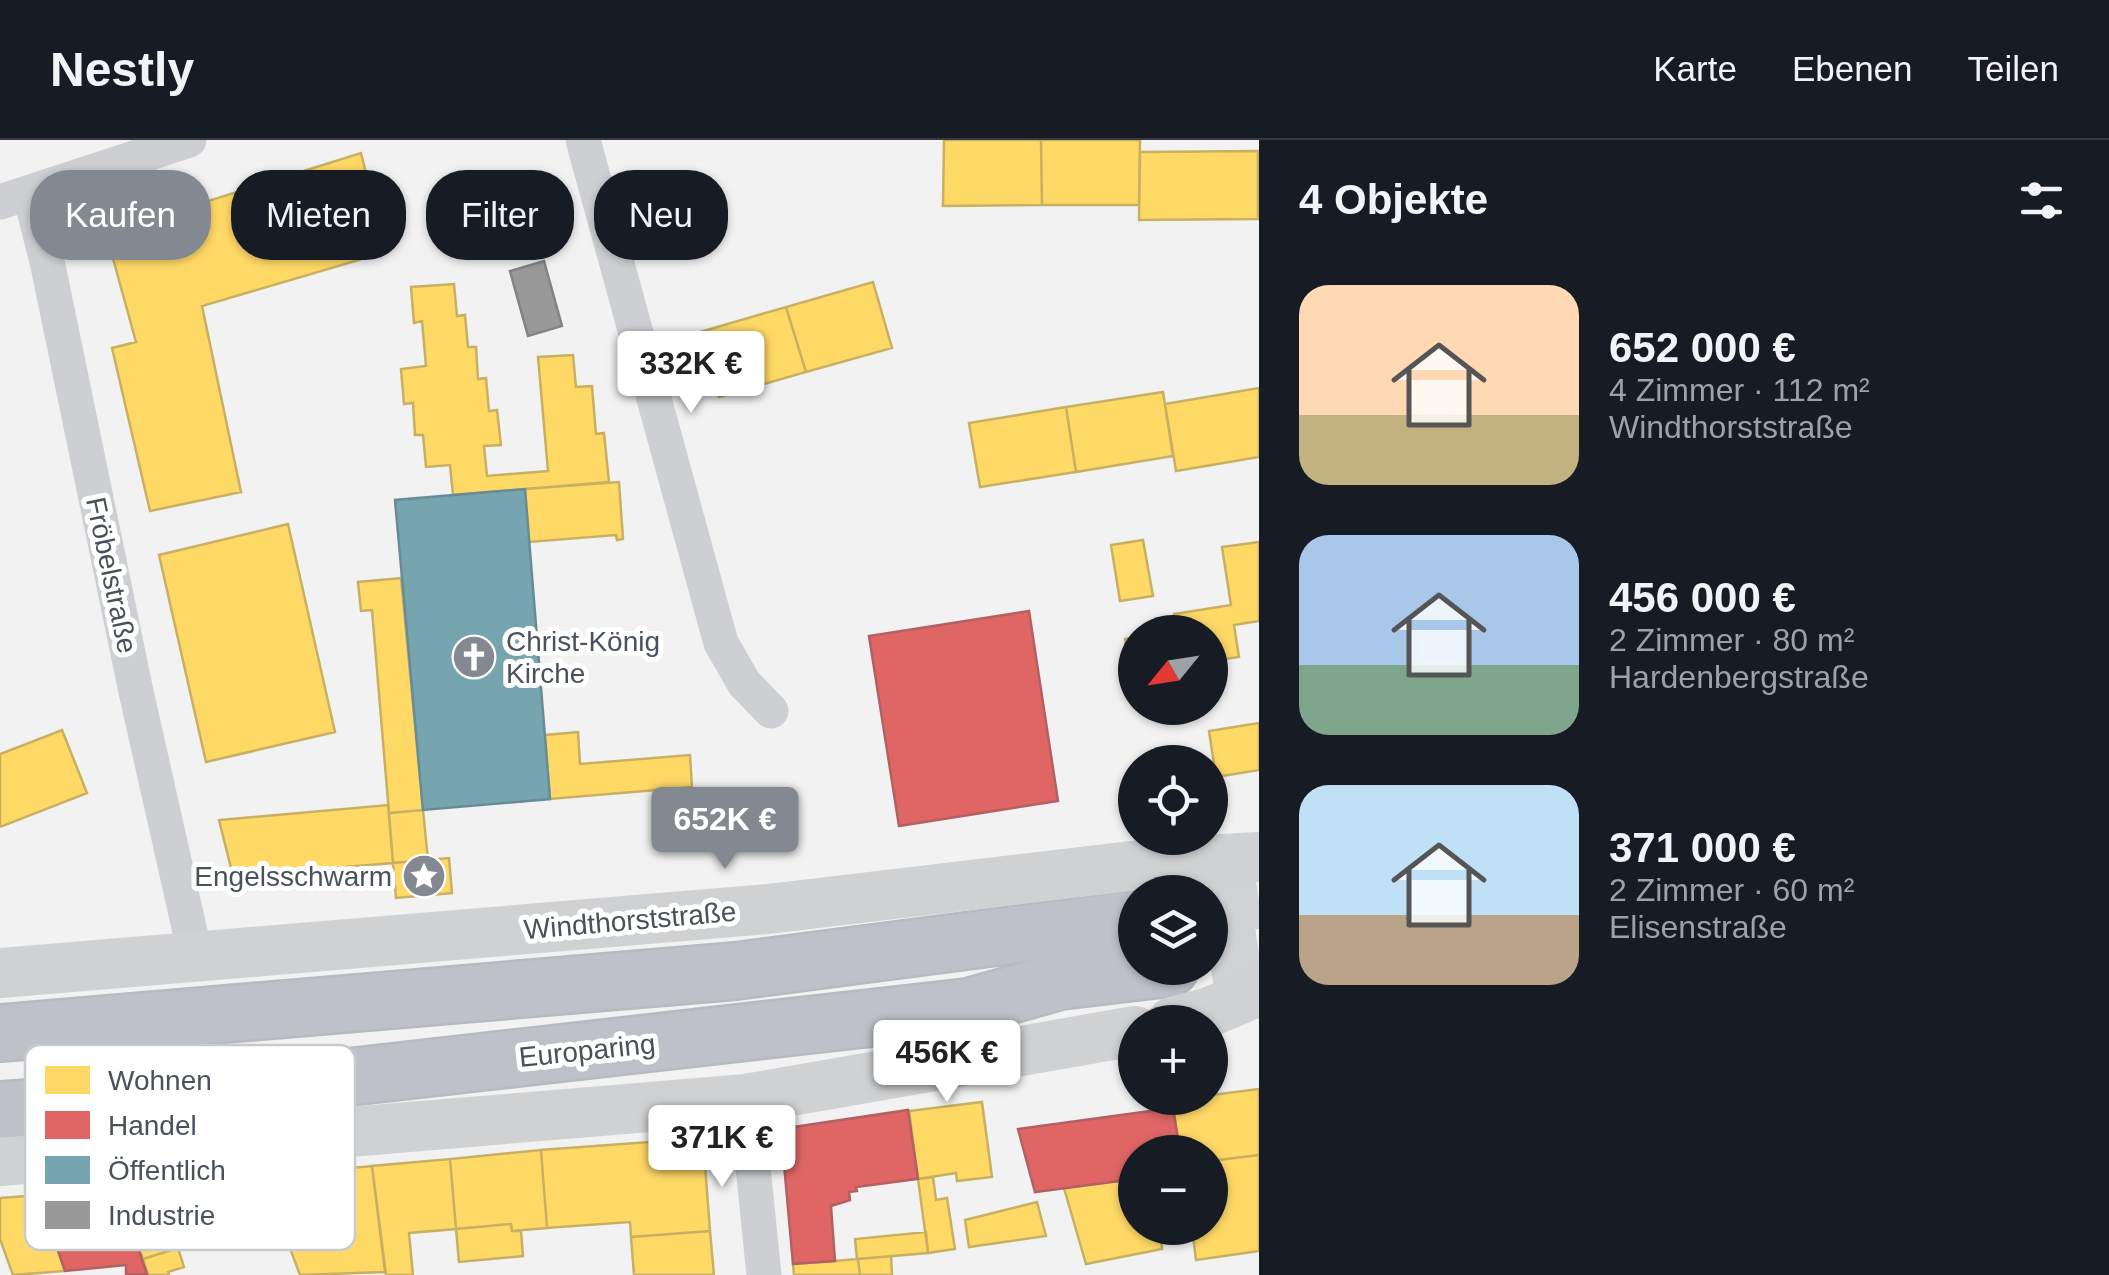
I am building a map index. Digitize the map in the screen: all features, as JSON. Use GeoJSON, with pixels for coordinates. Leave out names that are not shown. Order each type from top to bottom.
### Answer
{"type":"FeatureCollection","features":[{"type":"Feature","properties":{"kind":"highway"},"geometry":{"type":"LineString","coordinates":[[0,1033],[736,971],[1118,921]]}},
{"type":"Feature","properties":{"kind":"highway","name":"Europaring"},"geometry":{"type":"LineString","coordinates":[[355,1077],[968,1007],[1060,981],[1118,974]]}},
{"type":"Feature","properties":{"kind":"highway","name":"Europaring"},"geometry":{"type":"LineString","coordinates":[[0,1110],[25,1108]]}},
{"type":"Feature","properties":{"kind":"main road","name":"Windthorststraße"},"geometry":{"type":"LineString","coordinates":[[0,973],[768,908],[1164,862],[1259,857]]}},
{"type":"Feature","properties":{"kind":"main road"},"geometry":{"type":"LineString","coordinates":[[1225,1005],[1259,990]]}},
{"type":"Feature","properties":{"kind":"main road"},"geometry":{"type":"LineString","coordinates":[[355,1131],[746,1099],[1118,1035]]}},
{"type":"Feature","properties":{"kind":"main road"},"geometry":{"type":"LineString","coordinates":[[0,1161],[25,1159]]}},
{"type":"Feature","properties":{"kind":"street"},"geometry":{"type":"LineString","coordinates":[[15,198],[190,140]]}},
{"type":"Feature","properties":{"kind":"street"},"geometry":{"type":"LineString","coordinates":[[584,140],[721,643],[744,684],[771,711]]}},
{"type":"Feature","properties":{"kind":"street","name":"Fröbelstraße"},"geometry":{"type":"LineString","coordinates":[[15,198],[48,266],[194,954]]}},
{"type":"Feature","properties":{"kind":"street"},"geometry":{"type":"LineString","coordinates":[[746,1099],[764,1275]]}},
{"type":"Feature","properties":{"kind":"building: Wohnen"},"geometry":{"type":"Polygon","coordinates":[[[944,140],[1041,140],[1042,205],[943,206],[944,140]]]}},
{"type":"Feature","properties":{"kind":"building: Wohnen"},"geometry":{"type":"Polygon","coordinates":[[[1041,140],[1140,140],[1139,205],[1042,205],[1041,140]]]}},
{"type":"Feature","properties":{"kind":"building: Wohnen"},"geometry":{"type":"Polygon","coordinates":[[[1258,151],[1258,219],[1139,220],[1140,152],[1258,151]]]}},
{"type":"Feature","properties":{"kind":"building: Wohnen"},"geometry":{"type":"Polygon","coordinates":[[[361,153],[365,170],[307,170],[361,153]]]}},
{"type":"Feature","properties":{"kind":"building: Wohnen"},"geometry":{"type":"Polygon","coordinates":[[[231,194],[231,260],[359,260],[202,306],[241,492],[150,511],[112,348],[136,342],[113,260],[211,260],[211,200],[231,194]]]}},
{"type":"Feature","properties":{"kind":"building: Wohnen"},"geometry":{"type":"Polygon","coordinates":[[[873,282],[892,348],[806,372],[786,307],[873,282]]]}},
{"type":"Feature","properties":{"kind":"building: Wohnen"},"geometry":{"type":"Polygon","coordinates":[[[454,284],[457,316],[465,315],[468,347],[476,347],[478,379],[486,378],[489,411],[497,410],[501,445],[484,446],[487,476],[548,471],[538,357],[573,355],[576,387],[592,386],[596,434],[604,433],[609,482],[453,495],[450,465],[426,467],[423,435],[415,435],[413,403],[404,404],[401,369],[426,366],[422,321],[414,323],[411,287],[454,284]]]}},
{"type":"Feature","properties":{"kind":"building: Wohnen"},"geometry":{"type":"Polygon","coordinates":[[[786,307],[806,372],[719,397],[700,332],[786,307]]]}},
{"type":"Feature","properties":{"kind":"building: Wohnen"},"geometry":{"type":"Polygon","coordinates":[[[1259,388],[1259,457],[1176,471],[1165,404],[1259,388]]]}},
{"type":"Feature","properties":{"kind":"building: Wohnen"},"geometry":{"type":"Polygon","coordinates":[[[1163,392],[1173,456],[1076,472],[1066,407],[1163,392]]]}},
{"type":"Feature","properties":{"kind":"building: Wohnen"},"geometry":{"type":"Polygon","coordinates":[[[1066,407],[1076,472],[980,487],[969,423],[1066,407]]]}},
{"type":"Feature","properties":{"kind":"building: Wohnen"},"geometry":{"type":"Polygon","coordinates":[[[619,482],[623,539],[617,540],[616,535],[529,542],[525,489],[619,482]]]}},
{"type":"Feature","properties":{"kind":"building: Wohnen"},"geometry":{"type":"Polygon","coordinates":[[[288,524],[335,732],[206,762],[159,555],[288,524]]]}},
{"type":"Feature","properties":{"kind":"building: Wohnen"},"geometry":{"type":"Polygon","coordinates":[[[1143,540],[1153,596],[1120,601],[1111,545],[1143,540]]]}},
{"type":"Feature","properties":{"kind":"building: Wohnen"},"geometry":{"type":"Polygon","coordinates":[[[1259,542],[1259,621],[1234,625],[1239,657],[1228,659],[1228,615],[1174,614],[1231,605],[1222,547],[1259,542]]]}},
{"type":"Feature","properties":{"kind":"building: Wohnen"},"geometry":{"type":"Polygon","coordinates":[[[401,578],[423,810],[389,813],[372,610],[361,611],[358,582],[401,578]]]}},
{"type":"Feature","properties":{"kind":"building: Wohnen"},"geometry":{"type":"Polygon","coordinates":[[[1259,723],[1259,770],[1228,775],[1228,745],[1211,745],[1209,731],[1259,723]]]}},
{"type":"Feature","properties":{"kind":"building: Wohnen"},"geometry":{"type":"Polygon","coordinates":[[[62,730],[87,793],[0,827],[0,754],[62,730]]]}},
{"type":"Feature","properties":{"kind":"building: Wohnen"},"geometry":{"type":"Polygon","coordinates":[[[578,732],[580,764],[690,755],[692,787],[550,799],[545,735],[578,732]]]}},
{"type":"Feature","properties":{"kind":"building: Wohnen"},"geometry":{"type":"Polygon","coordinates":[[[388,805],[393,863],[233,876],[219,820],[388,805]]]}},
{"type":"Feature","properties":{"kind":"building: Wohnen"},"geometry":{"type":"Polygon","coordinates":[[[423,810],[428,860],[393,863],[389,813],[423,810]]]}},
{"type":"Feature","properties":{"kind":"building: Wohnen"},"geometry":{"type":"Polygon","coordinates":[[[449,858],[452,893],[396,898],[393,863],[449,858]]]}},
{"type":"Feature","properties":{"kind":"building: Wohnen"},"geometry":{"type":"Polygon","coordinates":[[[1259,1089],[1259,1155],[1228,1159],[1228,1135],[1177,1135],[1174,1115],[1228,1115],[1228,1093],[1259,1089]]]}},
{"type":"Feature","properties":{"kind":"building: Wohnen"},"geometry":{"type":"Polygon","coordinates":[[[982,1102],[992,1177],[957,1181],[956,1173],[918,1179],[909,1111],[982,1102]]]}},
{"type":"Feature","properties":{"kind":"building: Wohnen"},"geometry":{"type":"Polygon","coordinates":[[[703,1138],[710,1231],[631,1237],[630,1222],[547,1228],[541,1150],[703,1138]]]}},
{"type":"Feature","properties":{"kind":"building: Wohnen"},"geometry":{"type":"Polygon","coordinates":[[[541,1150],[547,1228],[512,1231],[511,1224],[456,1229],[450,1159],[541,1150]]]}},
{"type":"Feature","properties":{"kind":"building: Wohnen"},"geometry":{"type":"Polygon","coordinates":[[[1259,1155],[1259,1251],[1196,1260],[1194,1245],[1228,1245],[1228,1159],[1259,1155]]]}},
{"type":"Feature","properties":{"kind":"building: Wohnen"},"geometry":{"type":"Polygon","coordinates":[[[450,1159],[456,1229],[409,1233],[413,1275],[386,1275],[372,1166],[450,1159]]]}},
{"type":"Feature","properties":{"kind":"building: Wohnen"},"geometry":{"type":"Polygon","coordinates":[[[372,1166],[385,1272],[300,1275],[291,1250],[355,1250],[355,1168],[372,1166]]]}},
{"type":"Feature","properties":{"kind":"building: Wohnen"},"geometry":{"type":"Polygon","coordinates":[[[933,1177],[936,1200],[947,1198],[955,1249],[928,1253],[918,1179],[933,1177]]]}},
{"type":"Feature","properties":{"kind":"building: Wohnen"},"geometry":{"type":"Polygon","coordinates":[[[1118,1181],[1118,1245],[1162,1245],[1162,1249],[1086,1264],[1064,1188],[1118,1181]]]}},
{"type":"Feature","properties":{"kind":"building: Wohnen"},"geometry":{"type":"Polygon","coordinates":[[[25,1196],[25,1250],[58,1250],[65,1271],[13,1275],[0,1239],[0,1198],[25,1196]]]}},
{"type":"Feature","properties":{"kind":"building: Wohnen"},"geometry":{"type":"Polygon","coordinates":[[[1037,1202],[1046,1236],[969,1247],[965,1220],[1037,1202]]]}},
{"type":"Feature","properties":{"kind":"building: Wohnen"},"geometry":{"type":"Polygon","coordinates":[[[511,1224],[512,1231],[521,1231],[523,1256],[459,1262],[456,1229],[511,1224]]]}},
{"type":"Feature","properties":{"kind":"building: Wohnen"},"geometry":{"type":"Polygon","coordinates":[[[710,1231],[714,1275],[634,1275],[631,1237],[710,1231]]]}},
{"type":"Feature","properties":{"kind":"building: Wohnen"},"geometry":{"type":"Polygon","coordinates":[[[926,1232],[928,1253],[857,1259],[855,1239],[926,1232]]]}},
{"type":"Feature","properties":{"kind":"building: Wohnen"},"geometry":{"type":"Polygon","coordinates":[[[140,1250],[172,1250],[143,1259],[140,1250]]]}},
{"type":"Feature","properties":{"kind":"building: Wohnen"},"geometry":{"type":"Polygon","coordinates":[[[179,1250],[184,1267],[168,1272],[169,1275],[148,1275],[143,1259],[179,1250]]]}},
{"type":"Feature","properties":{"kind":"building: Wohnen"},"geometry":{"type":"Polygon","coordinates":[[[891,1256],[892,1275],[860,1275],[858,1259],[891,1256]]]}},
{"type":"Feature","properties":{"kind":"building: Wohnen"},"geometry":{"type":"Polygon","coordinates":[[[858,1259],[860,1275],[794,1275],[793,1264],[858,1259]]]}},
{"type":"Feature","properties":{"kind":"building: Handel"},"geometry":{"type":"Polygon","coordinates":[[[1029,611],[1058,801],[899,826],[869,636],[1029,611]]]}},
{"type":"Feature","properties":{"kind":"building: Handel"},"geometry":{"type":"Polygon","coordinates":[[[908,1110],[918,1179],[856,1187],[857,1191],[849,1192],[850,1200],[831,1206],[835,1261],[793,1264],[782,1142],[794,1127],[908,1110]]]}},
{"type":"Feature","properties":{"kind":"building: Handel"},"geometry":{"type":"Polygon","coordinates":[[[1121,1115],[1174,1115],[1177,1135],[1118,1135],[1118,1181],[1035,1192],[1018,1129],[1121,1115]]]}},
{"type":"Feature","properties":{"kind":"building: Handel"},"geometry":{"type":"Polygon","coordinates":[[[58,1250],[139,1250],[147,1274],[126,1275],[126,1265],[65,1271],[58,1250]]]}},
{"type":"Feature","properties":{"kind":"building: Öffentlich","name":"Christ-König Kirche"},"geometry":{"type":"Polygon","coordinates":[[[525,489],[550,799],[423,810],[395,500],[525,489]]]}},
{"type":"Feature","properties":{"kind":"building: Industrie"},"geometry":{"type":"Polygon","coordinates":[[[544,261],[562,326],[528,336],[510,271],[544,261]]]}},
{"type":"Feature","properties":{"kind":"tunnel"},"geometry":{"type":"LineString","coordinates":[[1228,905],[1259,901]]}},
{"type":"Feature","properties":{"kind":"tunnel"},"geometry":{"type":"LineString","coordinates":[[1228,959],[1259,955]]}},
{"type":"Feature","properties":{"kind":"place","name":"Christ-König Kirche"},"geometry":{"type":"Point","coordinates":[474,657]}},
{"type":"Feature","properties":{"kind":"place","name":"Engelsschwarm"},"geometry":{"type":"Point","coordinates":[424,876]}}]}
